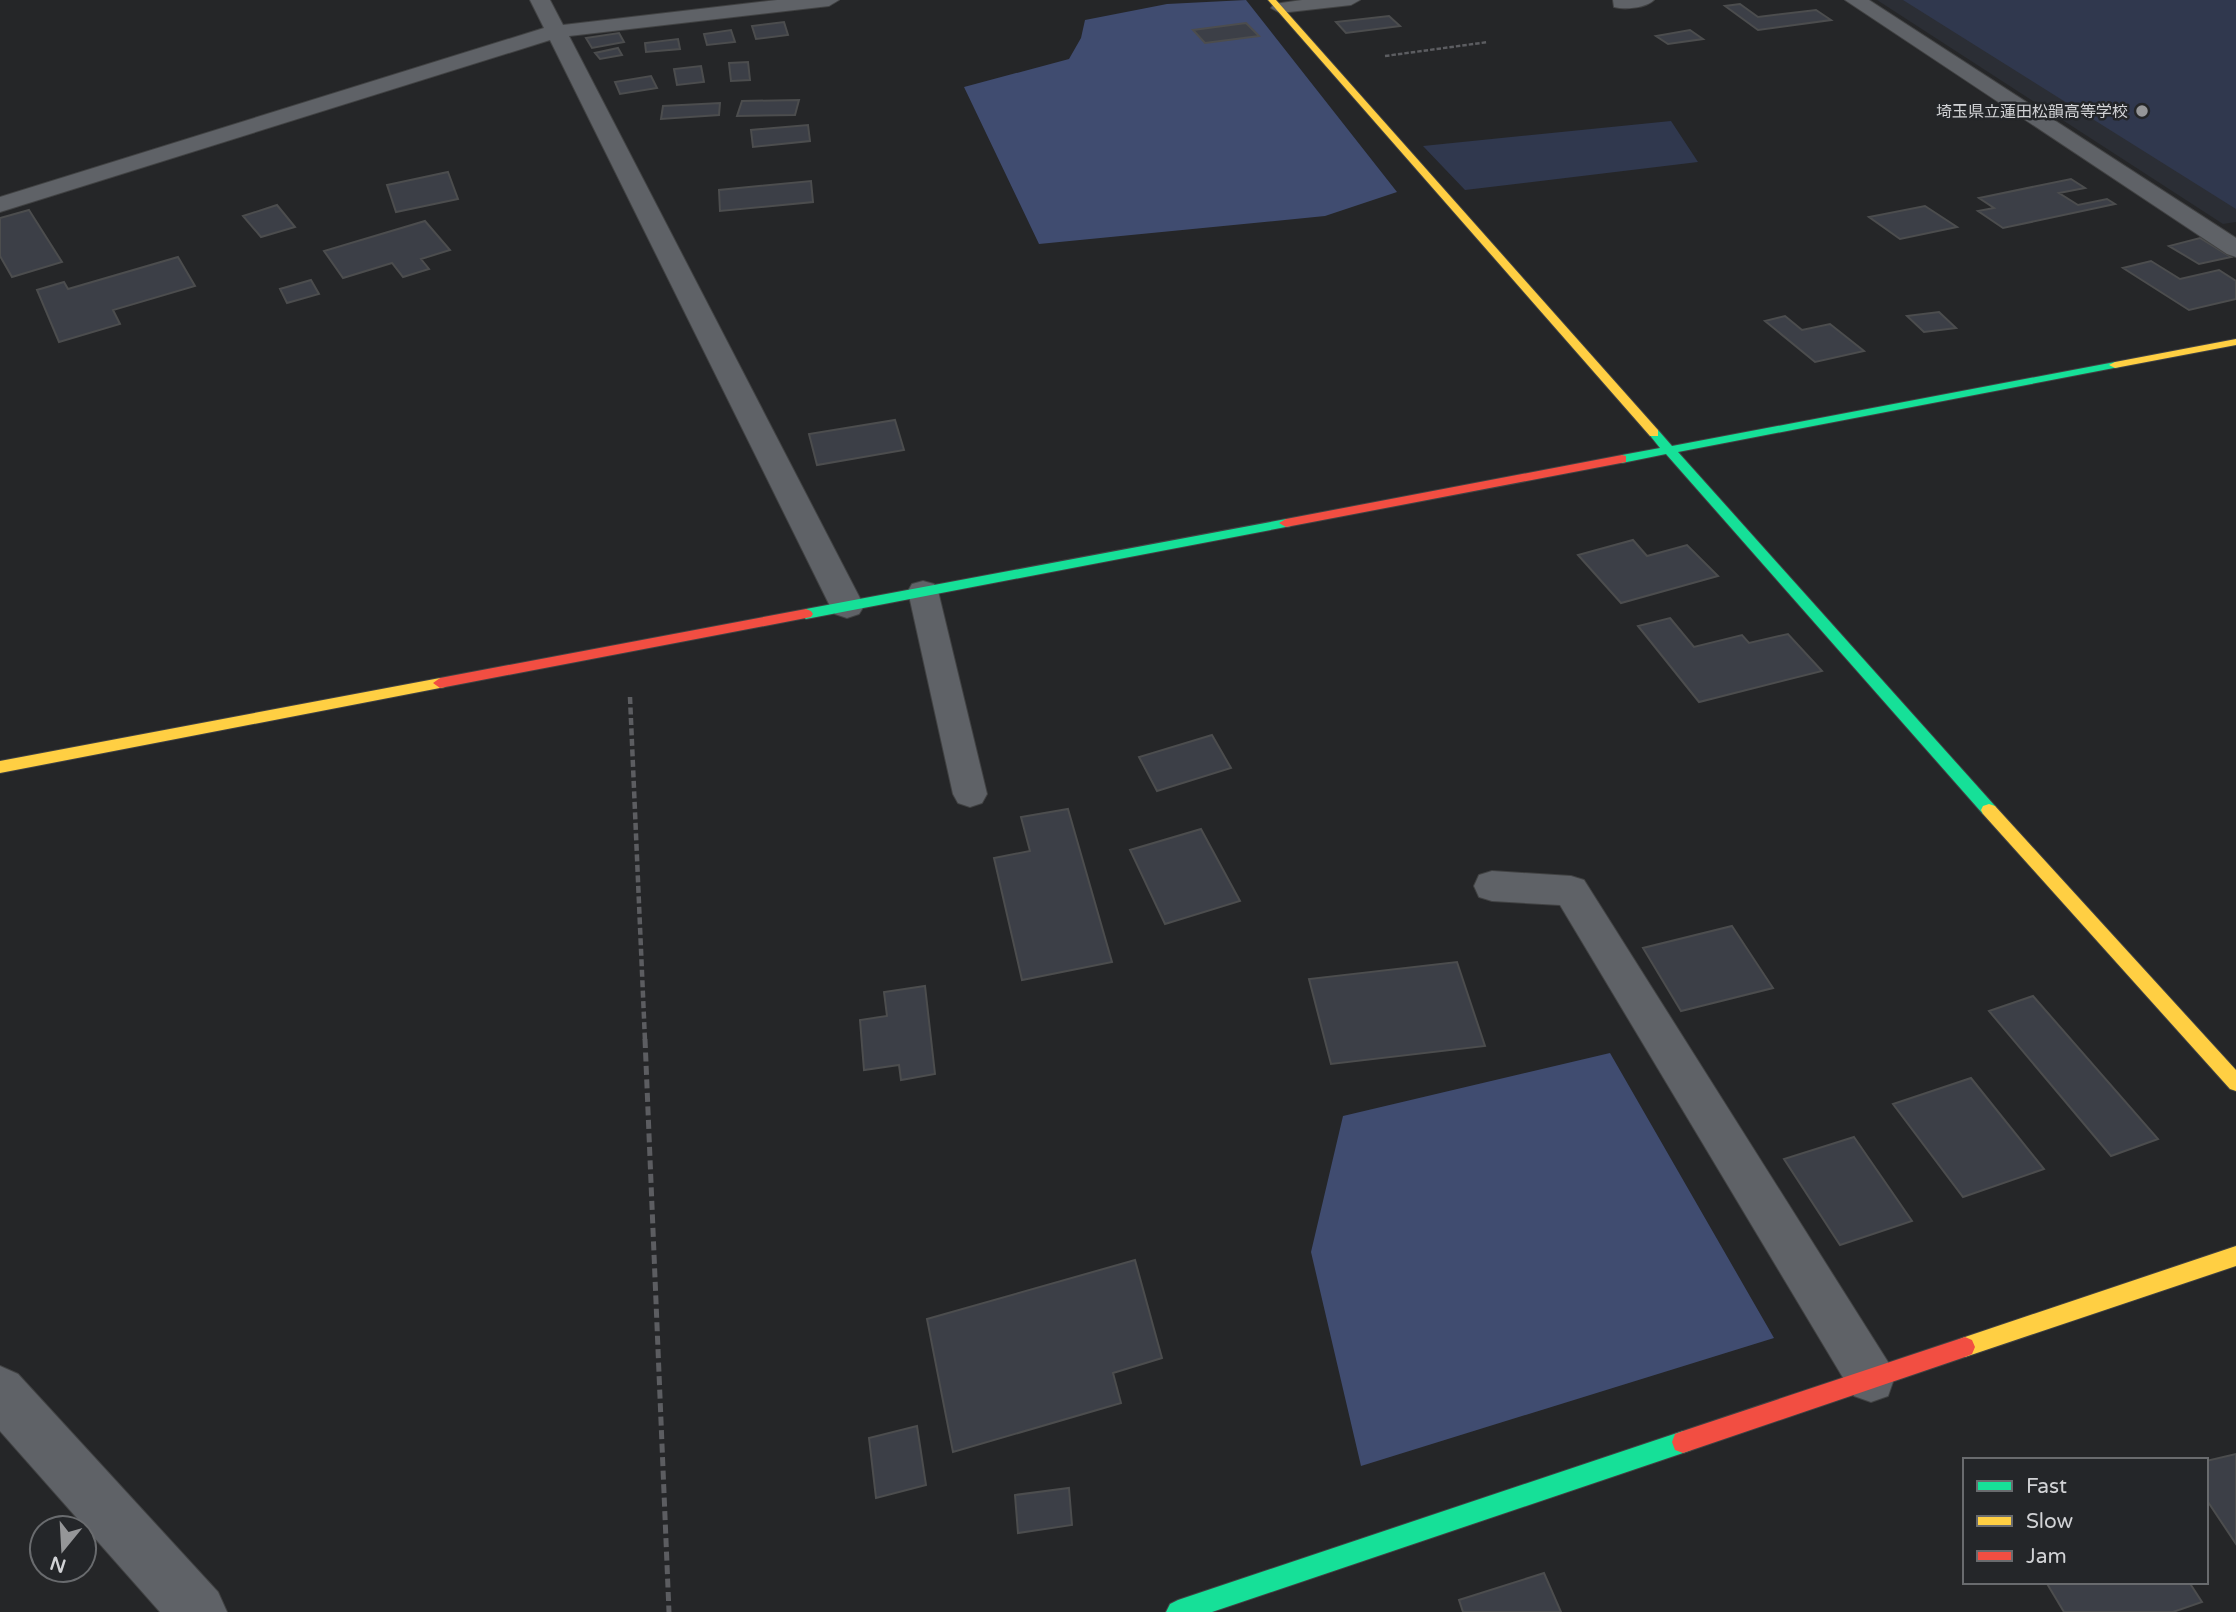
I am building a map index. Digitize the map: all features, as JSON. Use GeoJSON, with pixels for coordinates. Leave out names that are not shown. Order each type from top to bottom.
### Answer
{"type":"FeatureCollection","features":[{"type":"Feature","properties":{"kind":"street"},"geometry":{"type":"LineString","coordinates":[[540,0],[553,32],[847,606]]}},
{"type":"Feature","properties":{"kind":"street"},"geometry":{"type":"LineString","coordinates":[[0,205],[553,32],[829,0]]}},
{"type":"Feature","properties":{"kind":"street"},"geometry":{"type":"LineString","coordinates":[[1855,0],[2236,249]]}},
{"type":"Feature","properties":{"kind":"street"},"geometry":{"type":"LineString","coordinates":[[1276,4],[1934,748],[2236,1083]]}},
{"type":"Feature","properties":{"kind":"street"},"geometry":{"type":"LineString","coordinates":[[0,767],[2236,342]]}},
{"type":"Feature","properties":{"kind":"street"},"geometry":{"type":"LineString","coordinates":[[1178,1612],[2236,1256]]}},
{"type":"Feature","properties":{"kind":"street"},"geometry":{"type":"LineString","coordinates":[[0,1392],[198,1612]]}},
{"type":"Feature","properties":{"kind":"lane"},"geometry":{"type":"LineString","coordinates":[[1276,4],[1351,0]]}},
{"type":"Feature","properties":{"kind":"lane"},"geometry":{"type":"LineString","coordinates":[[1620,3],[1645,0]]}},
{"type":"Feature","properties":{"kind":"lane"},"geometry":{"type":"LineString","coordinates":[[923,591],[970,794]]}},
{"type":"Feature","properties":{"kind":"lane"},"geometry":{"type":"LineString","coordinates":[[1492,886],[1571,891],[1871,1379]]}},
{"type":"Feature","properties":{"kind":"path"},"geometry":{"type":"LineString","coordinates":[[1329,64],[1488,42]]}},
{"type":"Feature","properties":{"kind":"path"},"geometry":{"type":"LineString","coordinates":[[628,646],[669,1612]]}},
{"type":"Feature","properties":{"kind":"shaded area"},"geometry":{"type":"Polygon","coordinates":[[[1246,0],[1397,192],[1325,216],[1039,244],[964,87],[1069,59],[1081,38],[1085,20],[1167,4],[1246,0]]]}},
{"type":"Feature","properties":{"kind":"shaded area","name":"埼玉県立蓮田松韻高等学校"},"geometry":{"type":"Polygon","coordinates":[[[1877,0],[2236,0],[2236,222],[2223,224],[1877,0]]]}},
{"type":"Feature","properties":{"kind":"shaded area","name":"埼玉県立蓮田松韻高等学校"},"geometry":{"type":"Polygon","coordinates":[[[1903,0],[2236,0],[2236,209],[1903,0]]]}},
{"type":"Feature","properties":{"kind":"shaded area"},"geometry":{"type":"Polygon","coordinates":[[[1671,121],[1698,162],[1465,190],[1423,146],[1671,121]]]}},
{"type":"Feature","properties":{"kind":"shaded area"},"geometry":{"type":"Polygon","coordinates":[[[1610,1053],[1774,1338],[1361,1466],[1311,1252],[1343,1116],[1610,1053]]]}},
{"type":"Feature","properties":{"kind":"building"},"geometry":{"type":"Polygon","coordinates":[[[1740,4],[1758,17],[1816,10],[1831,20],[1758,30],[1725,6],[1740,4]]]}},
{"type":"Feature","properties":{"kind":"building"},"geometry":{"type":"Polygon","coordinates":[[[1389,16],[1400,26],[1346,33],[1336,22],[1389,16]]]}},
{"type":"Feature","properties":{"kind":"building"},"geometry":{"type":"Polygon","coordinates":[[[784,22],[788,35],[756,39],[752,26],[784,22]]]}},
{"type":"Feature","properties":{"kind":"building"},"geometry":{"type":"Polygon","coordinates":[[[1246,23],[1259,36],[1205,43],[1193,30],[1246,23]]]}},
{"type":"Feature","properties":{"kind":"building"},"geometry":{"type":"Polygon","coordinates":[[[731,30],[735,42],[707,45],[704,34],[731,30]]]}},
{"type":"Feature","properties":{"kind":"building"},"geometry":{"type":"Polygon","coordinates":[[[1690,30],[1703,39],[1668,44],[1656,36],[1690,30]]]}},
{"type":"Feature","properties":{"kind":"building"},"geometry":{"type":"Polygon","coordinates":[[[619,33],[624,42],[592,48],[586,38],[619,33]]]}},
{"type":"Feature","properties":{"kind":"building"},"geometry":{"type":"Polygon","coordinates":[[[678,39],[680,49],[646,52],[645,43],[678,39]]]}},
{"type":"Feature","properties":{"kind":"building"},"geometry":{"type":"Polygon","coordinates":[[[618,48],[622,55],[600,59],[595,53],[618,48]]]}},
{"type":"Feature","properties":{"kind":"building"},"geometry":{"type":"Polygon","coordinates":[[[748,62],[750,80],[731,81],[729,63],[748,62]]]}},
{"type":"Feature","properties":{"kind":"building"},"geometry":{"type":"Polygon","coordinates":[[[701,66],[704,82],[677,85],[674,69],[701,66]]]}},
{"type":"Feature","properties":{"kind":"building"},"geometry":{"type":"Polygon","coordinates":[[[651,76],[657,88],[620,94],[615,82],[651,76]]]}},
{"type":"Feature","properties":{"kind":"building"},"geometry":{"type":"Polygon","coordinates":[[[799,100],[795,115],[737,116],[742,101],[799,100]]]}},
{"type":"Feature","properties":{"kind":"building"},"geometry":{"type":"Polygon","coordinates":[[[720,103],[719,115],[661,119],[663,106],[720,103]]]}},
{"type":"Feature","properties":{"kind":"building"},"geometry":{"type":"Polygon","coordinates":[[[808,125],[810,141],[753,147],[751,130],[808,125]]]}},
{"type":"Feature","properties":{"kind":"building"},"geometry":{"type":"Polygon","coordinates":[[[448,172],[458,199],[396,212],[387,185],[448,172]]]}},
{"type":"Feature","properties":{"kind":"building"},"geometry":{"type":"Polygon","coordinates":[[[2071,179],[2085,188],[2059,193],[2078,205],[2107,199],[2115,204],[2003,228],[1978,211],[1994,208],[1979,198],[2071,179]]]}},
{"type":"Feature","properties":{"kind":"building"},"geometry":{"type":"Polygon","coordinates":[[[811,181],[813,202],[720,211],[719,190],[811,181]]]}},
{"type":"Feature","properties":{"kind":"building"},"geometry":{"type":"Polygon","coordinates":[[[277,205],[295,227],[261,237],[243,216],[277,205]]]}},
{"type":"Feature","properties":{"kind":"building"},"geometry":{"type":"Polygon","coordinates":[[[1925,206],[1957,227],[1900,239],[1869,217],[1925,206]]]}},
{"type":"Feature","properties":{"kind":"building"},"geometry":{"type":"Polygon","coordinates":[[[29,210],[62,262],[12,277],[0,256],[0,218],[29,210]]]}},
{"type":"Feature","properties":{"kind":"building"},"geometry":{"type":"Polygon","coordinates":[[[425,221],[450,250],[421,259],[429,269],[403,277],[392,263],[343,278],[324,251],[425,221]]]}},
{"type":"Feature","properties":{"kind":"building"},"geometry":{"type":"Polygon","coordinates":[[[2200,238],[2231,257],[2199,264],[2169,246],[2200,238]]]}},
{"type":"Feature","properties":{"kind":"building"},"geometry":{"type":"Polygon","coordinates":[[[178,257],[195,286],[113,310],[120,324],[59,342],[37,290],[64,282],[68,289],[178,257]]]}},
{"type":"Feature","properties":{"kind":"building"},"geometry":{"type":"Polygon","coordinates":[[[2151,261],[2180,279],[2219,270],[2236,281],[2236,299],[2189,310],[2123,268],[2151,261]]]}},
{"type":"Feature","properties":{"kind":"building"},"geometry":{"type":"Polygon","coordinates":[[[311,280],[319,294],[287,303],[280,289],[311,280]]]}},
{"type":"Feature","properties":{"kind":"building"},"geometry":{"type":"Polygon","coordinates":[[[1939,312],[1956,328],[1924,332],[1907,316],[1939,312]]]}},
{"type":"Feature","properties":{"kind":"building"},"geometry":{"type":"Polygon","coordinates":[[[1785,316],[1802,330],[1830,324],[1864,351],[1815,362],[1765,321],[1785,316]]]}},
{"type":"Feature","properties":{"kind":"building"},"geometry":{"type":"Polygon","coordinates":[[[895,420],[904,450],[817,465],[809,434],[895,420]]]}},
{"type":"Feature","properties":{"kind":"building"},"geometry":{"type":"Polygon","coordinates":[[[1633,540],[1647,556],[1687,545],[1718,576],[1621,603],[1578,555],[1633,540]]]}},
{"type":"Feature","properties":{"kind":"building"},"geometry":{"type":"Polygon","coordinates":[[[1670,618],[1694,647],[1742,635],[1749,643],[1788,634],[1822,671],[1699,702],[1638,626],[1670,618]]]}},
{"type":"Feature","properties":{"kind":"building"},"geometry":{"type":"Polygon","coordinates":[[[1212,735],[1231,768],[1157,791],[1139,757],[1212,735]]]}},
{"type":"Feature","properties":{"kind":"building"},"geometry":{"type":"Polygon","coordinates":[[[1068,809],[1112,962],[1022,980],[994,858],[1030,851],[1021,817],[1068,809]]]}},
{"type":"Feature","properties":{"kind":"building"},"geometry":{"type":"Polygon","coordinates":[[[1201,829],[1240,901],[1165,924],[1130,850],[1201,829]]]}},
{"type":"Feature","properties":{"kind":"building"},"geometry":{"type":"Polygon","coordinates":[[[1732,926],[1773,988],[1681,1011],[1643,948],[1732,926]]]}},
{"type":"Feature","properties":{"kind":"building"},"geometry":{"type":"Polygon","coordinates":[[[1457,962],[1485,1046],[1331,1064],[1309,979],[1457,962]]]}},
{"type":"Feature","properties":{"kind":"building"},"geometry":{"type":"Polygon","coordinates":[[[925,986],[935,1074],[901,1080],[899,1065],[864,1070],[860,1020],[887,1016],[884,992],[925,986]]]}},
{"type":"Feature","properties":{"kind":"building"},"geometry":{"type":"Polygon","coordinates":[[[2033,996],[2158,1139],[2111,1156],[1989,1011],[2033,996]]]}},
{"type":"Feature","properties":{"kind":"building"},"geometry":{"type":"Polygon","coordinates":[[[1971,1078],[2044,1169],[1963,1197],[1893,1104],[1971,1078]]]}},
{"type":"Feature","properties":{"kind":"building"},"geometry":{"type":"Polygon","coordinates":[[[1854,1137],[1912,1221],[1840,1245],[1784,1159],[1854,1137]]]}},
{"type":"Feature","properties":{"kind":"building"},"geometry":{"type":"Polygon","coordinates":[[[1135,1260],[1162,1358],[1113,1373],[1121,1403],[953,1452],[927,1319],[1135,1260]]]}},
{"type":"Feature","properties":{"kind":"building"},"geometry":{"type":"Polygon","coordinates":[[[917,1426],[926,1485],[876,1498],[869,1438],[917,1426]]]}},
{"type":"Feature","properties":{"kind":"building"},"geometry":{"type":"Polygon","coordinates":[[[2236,1454],[2236,1544],[2208,1502],[2208,1461],[2236,1454]]]}},
{"type":"Feature","properties":{"kind":"building"},"geometry":{"type":"Polygon","coordinates":[[[1069,1488],[1072,1525],[1018,1533],[1015,1495],[1069,1488]]]}},
{"type":"Feature","properties":{"kind":"building"},"geometry":{"type":"Polygon","coordinates":[[[1544,1573],[1561,1612],[1463,1612],[1459,1600],[1544,1573]]]}},
{"type":"Feature","properties":{"kind":"building"},"geometry":{"type":"Polygon","coordinates":[[[2047,1584],[2190,1584],[2202,1602],[2173,1612],[2064,1612],[2047,1584]]]}},
{"type":"Feature","properties":{"kind":"traffic: fast"},"geometry":{"type":"LineString","coordinates":[[1622,459],[2115,365]]}},
{"type":"Feature","properties":{"kind":"traffic: fast"},"geometry":{"type":"LineString","coordinates":[[1654,433],[1989,810]]}},
{"type":"Feature","properties":{"kind":"traffic: fast"},"geometry":{"type":"LineString","coordinates":[[806,614],[1286,523]]}},
{"type":"Feature","properties":{"kind":"traffic: fast"},"geometry":{"type":"LineString","coordinates":[[1178,1612],[1683,1442]]}},
{"type":"Feature","properties":{"kind":"traffic: slow"},"geometry":{"type":"LineString","coordinates":[[1272,0],[1654,433]]}},
{"type":"Feature","properties":{"kind":"traffic: slow"},"geometry":{"type":"LineString","coordinates":[[2115,365],[2236,342]]}},
{"type":"Feature","properties":{"kind":"traffic: slow"},"geometry":{"type":"LineString","coordinates":[[0,767],[440,683]]}},
{"type":"Feature","properties":{"kind":"traffic: slow"},"geometry":{"type":"LineString","coordinates":[[1989,810],[2236,1083]]}},
{"type":"Feature","properties":{"kind":"traffic: slow"},"geometry":{"type":"LineString","coordinates":[[1965,1347],[2236,1256]]}},
{"type":"Feature","properties":{"kind":"traffic: jam"},"geometry":{"type":"LineString","coordinates":[[1286,523],[1622,459]]}},
{"type":"Feature","properties":{"kind":"traffic: jam"},"geometry":{"type":"LineString","coordinates":[[440,683],[806,614]]}},
{"type":"Feature","properties":{"kind":"traffic: jam"},"geometry":{"type":"LineString","coordinates":[[1683,1442],[1965,1347]]}},
{"type":"Feature","properties":{"kind":"place","name":"埼玉県立蓮田松韻高等学校"},"geometry":{"type":"Point","coordinates":[2142,111]}}]}
